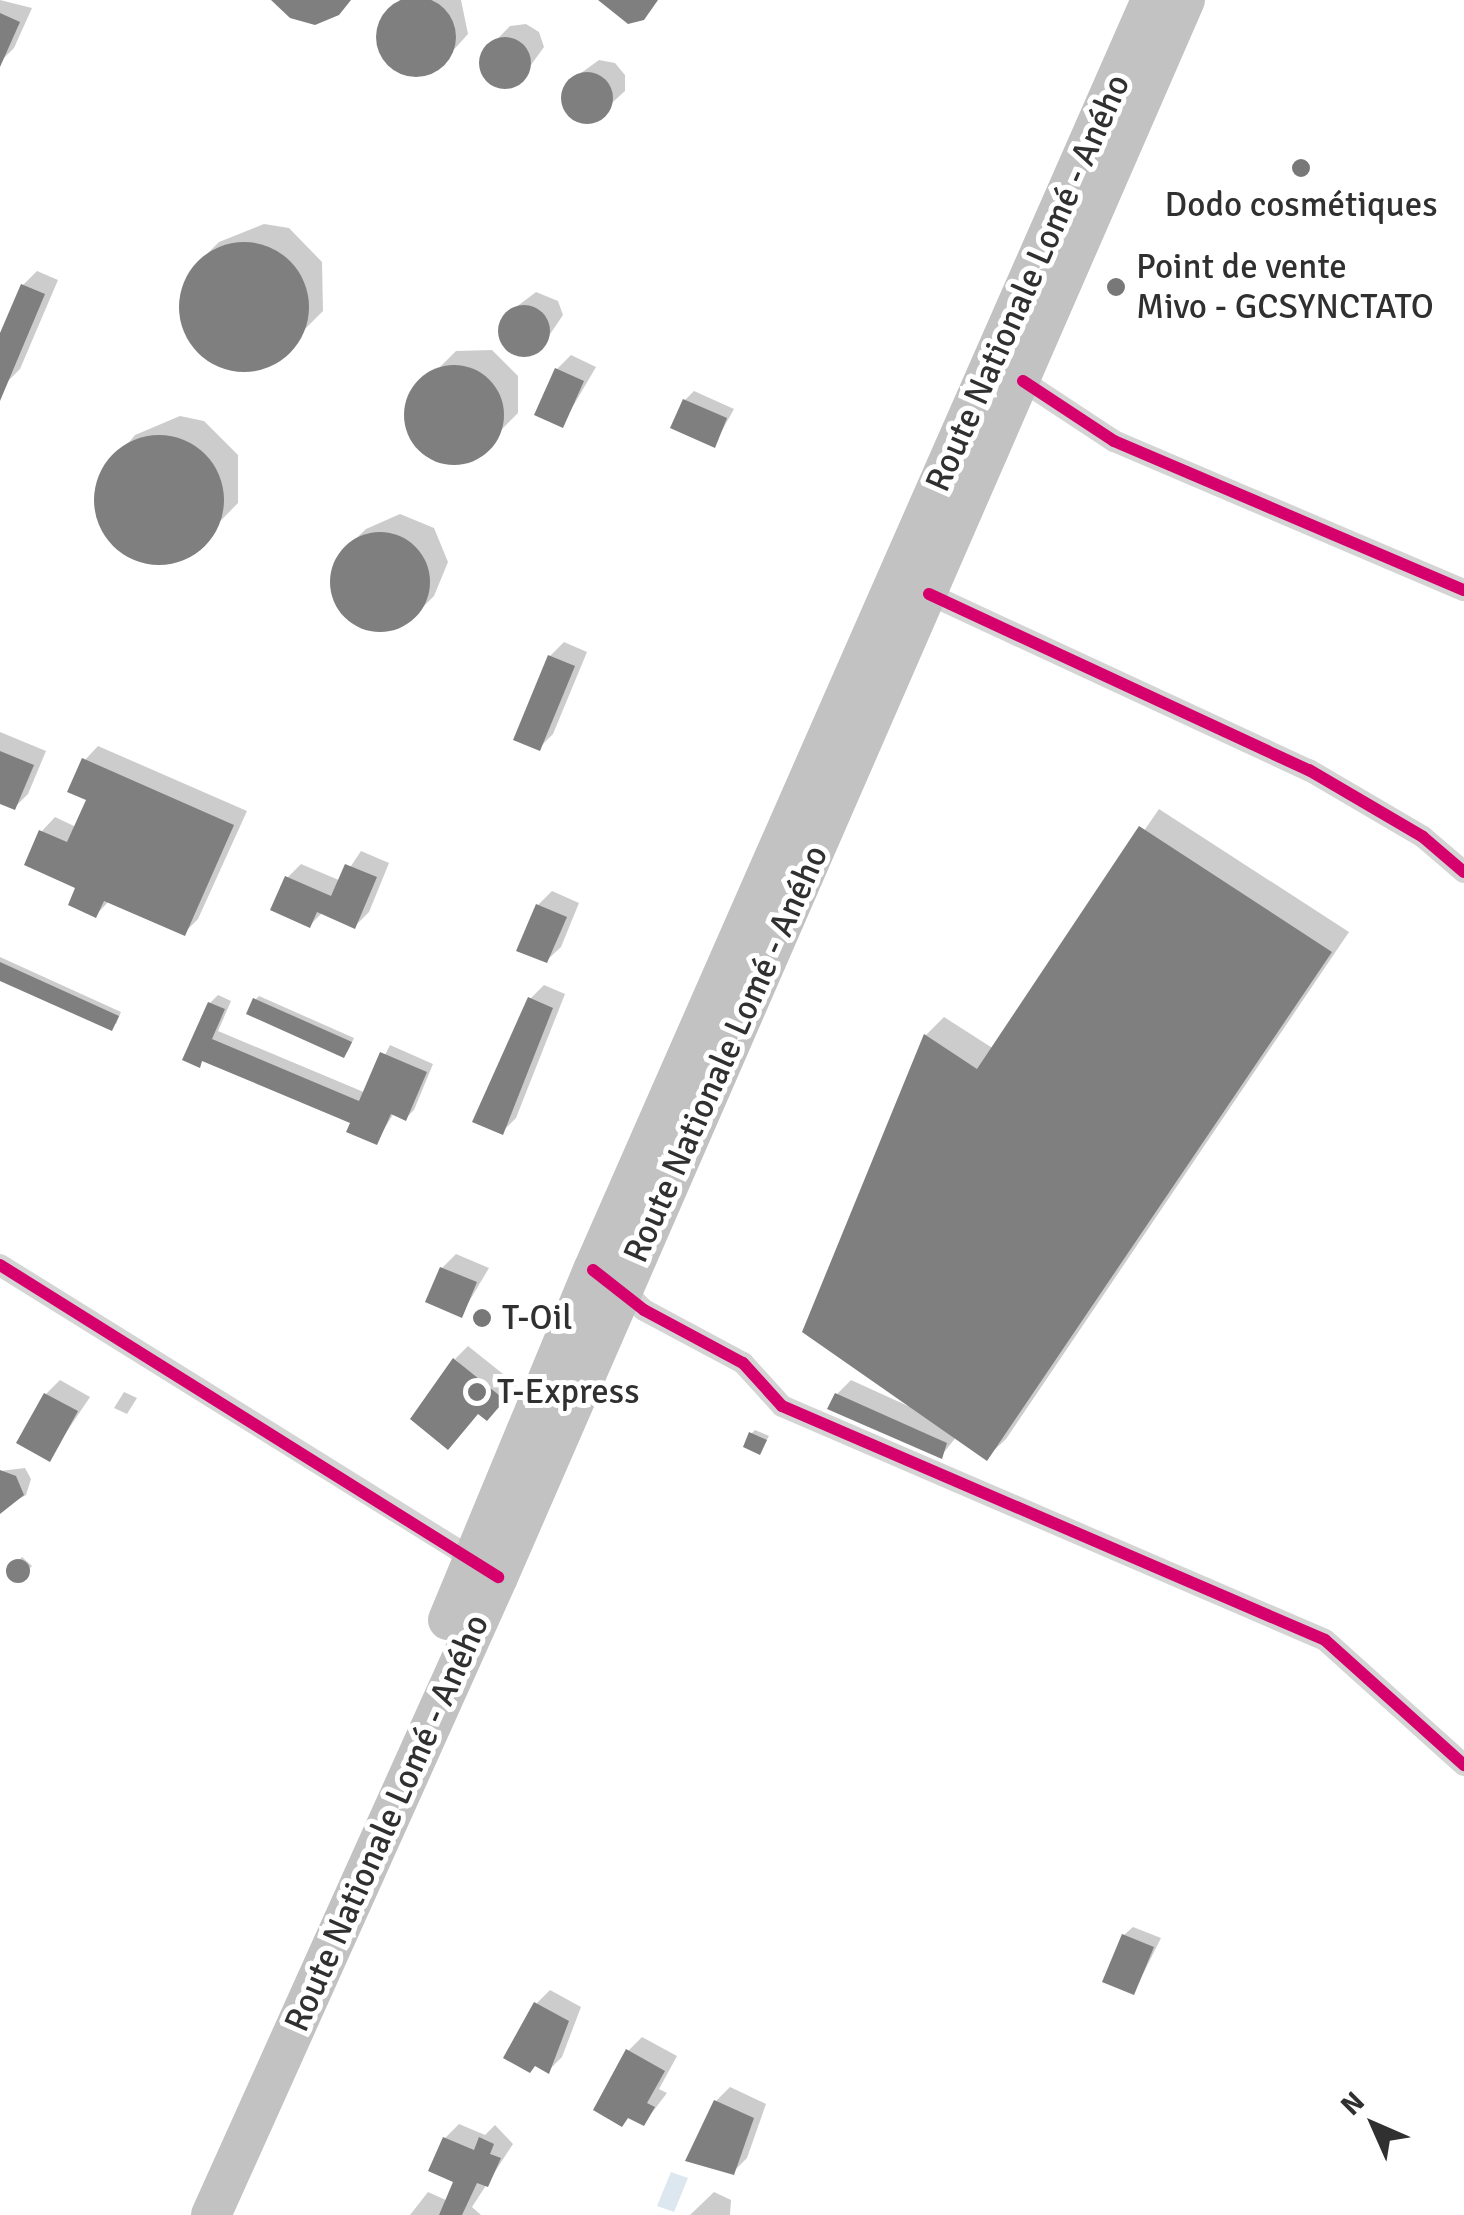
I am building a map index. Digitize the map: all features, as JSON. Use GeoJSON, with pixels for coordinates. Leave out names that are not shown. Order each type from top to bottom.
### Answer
{"type":"FeatureCollection","features":[{"type":"Feature","properties":{"kind":"highway","name":"Route Nationale Lomé - Aného"},"geometry":{"type":"LineString","coordinates":[[211,2215],[1151,0]]}},
{"type":"Feature","properties":{"kind":"highway","name":"Route Nationale Lomé - Aného"},"geometry":{"type":"LineString","coordinates":[[608,1279],[928,594],[1185,0]]}},
{"type":"Feature","properties":{"kind":"highway","name":"Route Nationale Lomé - Aného"},"geometry":{"type":"LineString","coordinates":[[182,2215],[486,1568]]}},
{"type":"Feature","properties":{"kind":"street"},"geometry":{"type":"LineString","coordinates":[[1022,381],[1114,441],[1464,590]]}},
{"type":"Feature","properties":{"kind":"street"},"geometry":{"type":"LineString","coordinates":[[928,594],[1309,770],[1423,837],[1464,872]]}},
{"type":"Feature","properties":{"kind":"street"},"geometry":{"type":"LineString","coordinates":[[0,1265],[486,1568]]}},
{"type":"Feature","properties":{"kind":"street"},"geometry":{"type":"LineString","coordinates":[[608,1279],[644,1310],[743,1363],[782,1406],[1326,1640],[1464,1765]]}},
{"type":"Feature","properties":{"kind":"shaded area"},"geometry":{"type":"Polygon","coordinates":[[[671,2172],[688,2178],[674,2212],[657,2206],[671,2172]]]}},
{"type":"Feature","properties":{"kind":"building"},"geometry":{"type":"Polygon","coordinates":[[[416,-3],[431,0],[444,9],[453,22],[453,52],[444,65],[431,74],[416,77],[401,74],[388,65],[379,52],[376,37],[379,22],[388,9],[401,0],[416,-3]]]}},
{"type":"Feature","properties":{"kind":"building"},"geometry":{"type":"Polygon","coordinates":[[[271,0],[351,0],[339,15],[315,25],[290,18],[271,0]]]}},
{"type":"Feature","properties":{"kind":"building"},"geometry":{"type":"Polygon","coordinates":[[[598,0],[658,0],[644,20],[628,24],[598,0]]]}},
{"type":"Feature","properties":{"kind":"building"},"geometry":{"type":"Polygon","coordinates":[[[0,13],[20,22],[0,67],[0,13]]]}},
{"type":"Feature","properties":{"kind":"building"},"geometry":{"type":"Polygon","coordinates":[[[505,37],[524,44],[531,63],[524,82],[505,89],[486,82],[479,63],[486,44],[505,37]]]}},
{"type":"Feature","properties":{"kind":"building"},"geometry":{"type":"Polygon","coordinates":[[[587,72],[605,80],[613,98],[605,116],[587,124],[569,116],[561,98],[569,80],[587,72]]]}},
{"type":"Feature","properties":{"kind":"building"},"geometry":{"type":"Polygon","coordinates":[[[244,242],[269,247],[290,261],[304,282],[309,307],[304,332],[290,353],[269,367],[244,372],[219,367],[198,353],[184,332],[179,307],[184,282],[198,261],[219,247],[244,242]]]}},
{"type":"Feature","properties":{"kind":"building"},"geometry":{"type":"Polygon","coordinates":[[[21,284],[45,294],[0,401],[0,333],[21,284]]]}},
{"type":"Feature","properties":{"kind":"building"},"geometry":{"type":"Polygon","coordinates":[[[524,305],[543,312],[550,331],[543,350],[524,357],[505,350],[498,331],[505,312],[524,305]]]}},
{"type":"Feature","properties":{"kind":"building"},"geometry":{"type":"Polygon","coordinates":[[[454,365],[473,369],[489,380],[500,396],[504,415],[500,434],[489,450],[473,461],[454,465],[435,461],[419,450],[408,434],[404,415],[408,396],[419,380],[435,369],[454,365]]]}},
{"type":"Feature","properties":{"kind":"building"},"geometry":{"type":"Polygon","coordinates":[[[555,368],[584,381],[563,428],[534,415],[555,368]]]}},
{"type":"Feature","properties":{"kind":"building"},"geometry":{"type":"Polygon","coordinates":[[[683,399],[727,418],[715,448],[670,428],[683,399]]]}},
{"type":"Feature","properties":{"kind":"building"},"geometry":{"type":"Polygon","coordinates":[[[159,435],[184,440],[205,454],[219,475],[224,500],[219,525],[205,546],[184,560],[159,565],[134,560],[113,546],[99,525],[94,500],[99,475],[113,454],[134,440],[159,435]]]}},
{"type":"Feature","properties":{"kind":"building"},"geometry":{"type":"Polygon","coordinates":[[[380,532],[399,536],[415,547],[426,563],[430,582],[426,601],[415,617],[399,628],[380,632],[361,628],[345,617],[334,601],[330,582],[334,563],[345,547],[361,536],[380,532]]]}},
{"type":"Feature","properties":{"kind":"building"},"geometry":{"type":"Polygon","coordinates":[[[548,655],[575,666],[540,751],[513,740],[548,655]]]}},
{"type":"Feature","properties":{"kind":"building"},"geometry":{"type":"Polygon","coordinates":[[[0,751],[34,765],[15,810],[0,804],[0,751]]]}},
{"type":"Feature","properties":{"kind":"building"},"geometry":{"type":"Polygon","coordinates":[[[82,758],[234,825],[185,936],[104,901],[96,918],[68,905],[75,888],[24,865],[39,830],[67,842],[86,800],[67,792],[82,758]]]}},
{"type":"Feature","properties":{"kind":"building"},"geometry":{"type":"Polygon","coordinates":[[[1139,826],[1332,952],[987,1461],[802,1332],[924,1034],[977,1069],[1139,826]]]}},
{"type":"Feature","properties":{"kind":"building"},"geometry":{"type":"Polygon","coordinates":[[[345,864],[377,877],[355,929],[317,912],[310,928],[270,910],[285,876],[331,896],[345,864]]]}},
{"type":"Feature","properties":{"kind":"building"},"geometry":{"type":"Polygon","coordinates":[[[536,904],[567,917],[547,963],[516,951],[536,904]]]}},
{"type":"Feature","properties":{"kind":"building"},"geometry":{"type":"Polygon","coordinates":[[[0,962],[119,1016],[112,1031],[0,981],[0,962]]]}},
{"type":"Feature","properties":{"kind":"building"},"geometry":{"type":"Polygon","coordinates":[[[528,997],[553,1008],[503,1135],[472,1122],[528,997]]]}},
{"type":"Feature","properties":{"kind":"building"},"geometry":{"type":"Polygon","coordinates":[[[253,998],[352,1042],[344,1058],[246,1014],[253,998]]]}},
{"type":"Feature","properties":{"kind":"building"},"geometry":{"type":"Polygon","coordinates":[[[208,1002],[225,1009],[212,1039],[359,1101],[380,1052],[427,1072],[406,1121],[391,1114],[377,1145],[346,1132],[350,1123],[202,1061],[200,1068],[182,1060],[208,1002]]]}},
{"type":"Feature","properties":{"kind":"building"},"geometry":{"type":"Polygon","coordinates":[[[440,1267],[477,1282],[462,1318],[425,1302],[440,1267]]]}},
{"type":"Feature","properties":{"kind":"building"},"geometry":{"type":"Polygon","coordinates":[[[453,1358],[505,1400],[487,1421],[478,1414],[448,1450],[410,1419],[453,1358]]]}},
{"type":"Feature","properties":{"kind":"building"},"geometry":{"type":"Polygon","coordinates":[[[44,1393],[78,1411],[50,1462],[16,1443],[44,1393]]]}},
{"type":"Feature","properties":{"kind":"building"},"geometry":{"type":"Polygon","coordinates":[[[835,1393],[947,1443],[942,1459],[827,1409],[835,1393]]]}},
{"type":"Feature","properties":{"kind":"building"},"geometry":{"type":"Polygon","coordinates":[[[749,1432],[767,1440],[760,1455],[743,1447],[749,1432]]]}},
{"type":"Feature","properties":{"kind":"building"},"geometry":{"type":"Polygon","coordinates":[[[0,1470],[16,1476],[24,1495],[0,1514],[0,1470]]]}},
{"type":"Feature","properties":{"kind":"building"},"geometry":{"type":"Polygon","coordinates":[[[18,1559],[30,1571],[18,1583],[6,1571],[18,1559]]]}},
{"type":"Feature","properties":{"kind":"building"},"geometry":{"type":"Polygon","coordinates":[[[1122,1934],[1154,1947],[1134,1995],[1102,1982],[1122,1934]]]}},
{"type":"Feature","properties":{"kind":"building"},"geometry":{"type":"Polygon","coordinates":[[[534,2002],[569,2021],[549,2074],[535,2066],[530,2073],[503,2058],[534,2002]]]}},
{"type":"Feature","properties":{"kind":"building"},"geometry":{"type":"Polygon","coordinates":[[[626,2049],[665,2071],[647,2103],[655,2107],[644,2126],[628,2118],[622,2127],[593,2110],[626,2049]]]}},
{"type":"Feature","properties":{"kind":"building"},"geometry":{"type":"Polygon","coordinates":[[[714,2100],[754,2118],[734,2175],[685,2161],[714,2100]]]}},
{"type":"Feature","properties":{"kind":"building"},"geometry":{"type":"Polygon","coordinates":[[[443,2137],[474,2150],[479,2137],[494,2144],[490,2154],[501,2158],[488,2187],[477,2183],[462,2215],[439,2215],[453,2182],[428,2171],[443,2137]]]}},
{"type":"Feature","properties":{"kind":"cycle path"},"geometry":{"type":"LineString","coordinates":[[1023,381],[1114,441],[1464,590]]}},
{"type":"Feature","properties":{"kind":"cycle path"},"geometry":{"type":"LineString","coordinates":[[929,594],[1309,770],[1423,837],[1464,872]]}},
{"type":"Feature","properties":{"kind":"cycle path"},"geometry":{"type":"LineString","coordinates":[[0,1265],[498,1577]]}},
{"type":"Feature","properties":{"kind":"cycle path"},"geometry":{"type":"LineString","coordinates":[[593,1270],[644,1310],[743,1363],[782,1406],[1325,1640],[1464,1765]]}},
{"type":"Feature","properties":{"kind":"place","name":"Dodo cosmétiques"},"geometry":{"type":"Point","coordinates":[1301,168]}},
{"type":"Feature","properties":{"kind":"place","name":"Point de vente Mivo - GCSYNCTATO"},"geometry":{"type":"Point","coordinates":[1116,287]}},
{"type":"Feature","properties":{"kind":"place","name":"T-Oil"},"geometry":{"type":"Point","coordinates":[482,1318]}},
{"type":"Feature","properties":{"kind":"place","name":"T-Express"},"geometry":{"type":"Point","coordinates":[477,1392]}}]}
